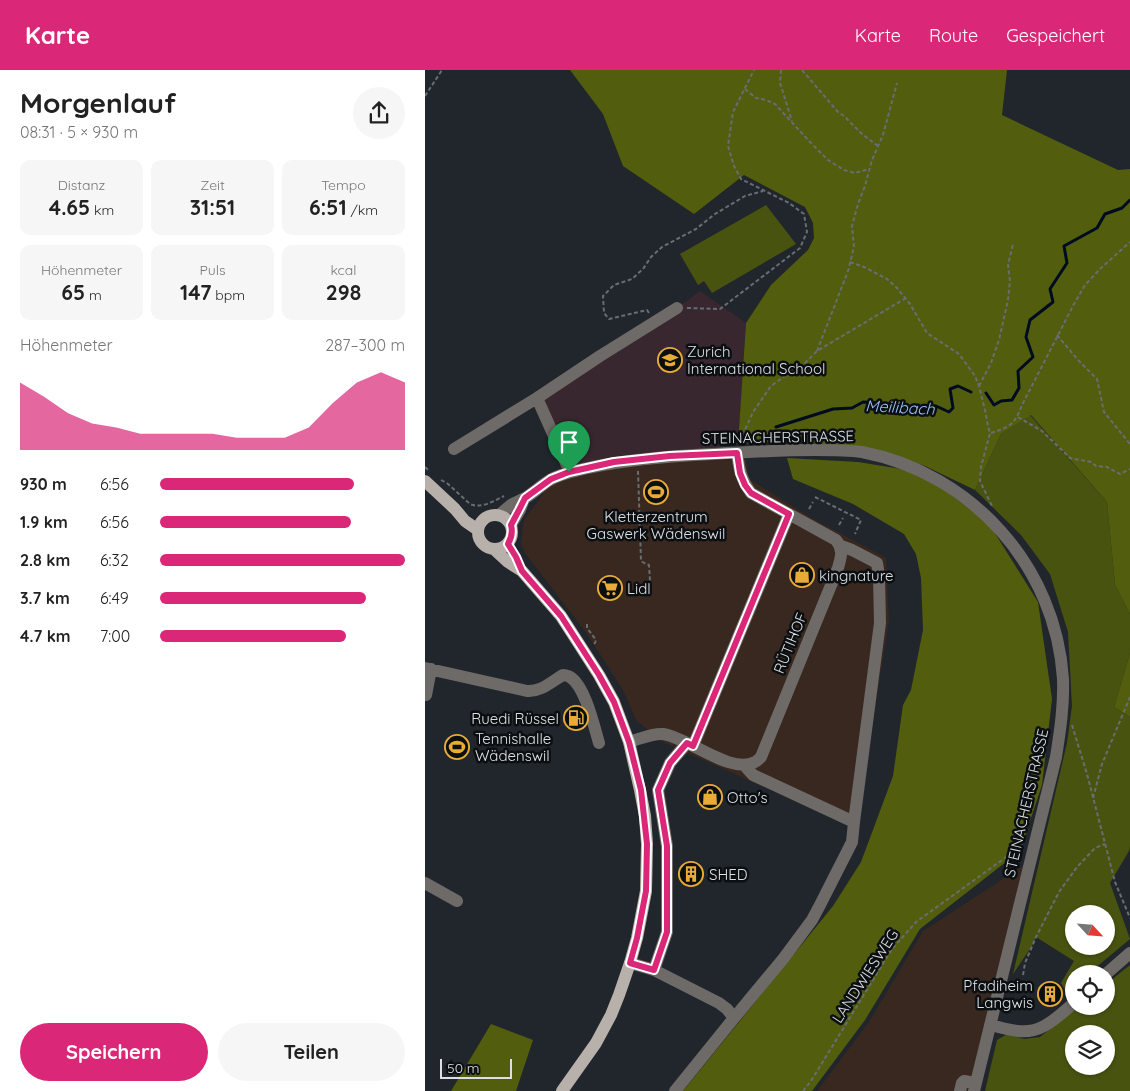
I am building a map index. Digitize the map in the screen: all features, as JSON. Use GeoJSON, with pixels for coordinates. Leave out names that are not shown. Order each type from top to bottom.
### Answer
{"type":"FeatureCollection","features":[{"type":"Feature","properties":{"kind":"main road"},"geometry":{"type":"LineString","coordinates":[[425,481],[455,509],[481,524]]}},
{"type":"Feature","properties":{"kind":"main road"},"geometry":{"type":"LineString","coordinates":[[499,515],[511,525],[512,537],[508,544],[502,548],[489,549],[481,543],[478,536],[481,524],[491,516],[499,515]]}},
{"type":"Feature","properties":{"kind":"main road"},"geometry":{"type":"LineString","coordinates":[[508,544],[522,571]]}},
{"type":"Feature","properties":{"kind":"main road"},"geometry":{"type":"LineString","coordinates":[[495,550],[522,571],[561,616],[592,663],[614,702],[629,742],[641,790],[647,844],[646,882],[645,900],[637,938],[625,980],[613,1008],[596,1042],[563,1091]]}},
{"type":"Feature","properties":{"kind":"street"},"geometry":{"type":"LineString","coordinates":[[454,449],[677,308]]}},
{"type":"Feature","properties":{"kind":"street"},"geometry":{"type":"LineString","coordinates":[[537,398],[569,472]]}},
{"type":"Feature","properties":{"kind":"street","name":"STEINACHERSTRASSE"},"geometry":{"type":"LineString","coordinates":[[499,515],[512,504],[525,498],[551,479],[569,472],[614,462],[670,456],[796,450],[839,450],[886,458],[915,469],[949,486],[986,515],[1012,543],[1043,596],[1056,634],[1063,678],[1063,713],[1056,757],[975,1087]]}},
{"type":"Feature","properties":{"kind":"street"},"geometry":{"type":"LineString","coordinates":[[675,1091],[812,920],[851,842],[880,623],[877,563],[841,546],[836,540],[751,493],[740,473],[737,453]]}},
{"type":"Feature","properties":{"kind":"street","name":"STEINACHERSTRASSE"},"geometry":{"type":"LineString","coordinates":[[511,525],[525,498]]}},
{"type":"Feature","properties":{"kind":"street"},"geometry":{"type":"LineString","coordinates":[[654,970],[667,932],[667,846],[658,790],[670,763],[690,744],[789,514]]}},
{"type":"Feature","properties":{"kind":"street","name":"RÜTIHOF"},"geometry":{"type":"LineString","coordinates":[[745,765],[755,763],[761,757],[839,568],[841,546]]}},
{"type":"Feature","properties":{"kind":"street"},"geometry":{"type":"LineString","coordinates":[[426,695],[428,668],[527,691],[535,691],[563,675],[570,677],[584,696],[599,743]]}},
{"type":"Feature","properties":{"kind":"street"},"geometry":{"type":"LineString","coordinates":[[629,742],[654,734],[673,736],[733,765],[745,765],[753,775],[854,822]]}},
{"type":"Feature","properties":{"kind":"street"},"geometry":{"type":"LineString","coordinates":[[425,883],[457,901]]}},
{"type":"Feature","properties":{"kind":"street"},"geometry":{"type":"LineString","coordinates":[[1115,966],[1130,953]]}},
{"type":"Feature","properties":{"kind":"street"},"geometry":{"type":"LineString","coordinates":[[630,963],[654,970],[719,1003],[735,1018]]}},
{"type":"Feature","properties":{"kind":"street"},"geometry":{"type":"LineString","coordinates":[[990,1025],[1017,1031],[1033,1031],[1051,1022],[1065,1010]]}},
{"type":"Feature","properties":{"kind":"street"},"geometry":{"type":"LineString","coordinates":[[960,1091],[964,1082],[975,1087]]}},
{"type":"Feature","properties":{"kind":"path"},"geometry":{"type":"LineString","coordinates":[[425,96],[442,70]]}},
{"type":"Feature","properties":{"kind":"path"},"geometry":{"type":"LineString","coordinates":[[677,308],[720,309],[800,248],[807,232],[804,214],[789,203],[741,179],[734,166],[729,146],[733,112],[754,70]]}},
{"type":"Feature","properties":{"kind":"path"},"geometry":{"type":"LineString","coordinates":[[781,70],[780,83],[792,122]]}},
{"type":"Feature","properties":{"kind":"path"},"geometry":{"type":"LineString","coordinates":[[801,70],[838,112],[878,146]]}},
{"type":"Feature","properties":{"kind":"path"},"geometry":{"type":"LineString","coordinates":[[817,351],[850,262],[854,248],[852,226],[869,169],[887,123],[897,83]]}},
{"type":"Feature","properties":{"kind":"path"},"geometry":{"type":"LineString","coordinates":[[745,89],[756,98],[775,104],[828,160],[844,170],[855,173],[869,169]]}},
{"type":"Feature","properties":{"kind":"path"},"geometry":{"type":"LineString","coordinates":[[656,321],[647,310],[609,319],[603,312],[603,296],[614,285],[632,279],[643,270],[651,257],[662,247],[696,229],[715,214],[745,196],[763,190]]}},
{"type":"Feature","properties":{"kind":"path"},"geometry":{"type":"LineString","coordinates":[[990,433],[1007,428],[1018,417],[1022,405],[1057,335],[1085,285],[1130,242]]}},
{"type":"Feature","properties":{"kind":"path"},"geometry":{"type":"LineString","coordinates":[[979,386],[991,363],[999,340],[1008,300],[1010,281],[1008,265],[1013,244]]}},
{"type":"Feature","properties":{"kind":"path"},"geometry":{"type":"LineString","coordinates":[[850,262],[887,279],[911,304],[927,333],[959,354],[975,376],[990,433],[981,468],[980,482],[992,506],[991,509]]}},
{"type":"Feature","properties":{"kind":"path"},"geometry":{"type":"LineString","coordinates":[[737,453],[745,427],[771,386],[805,363],[817,351],[906,298]]}},
{"type":"Feature","properties":{"kind":"path"},"geometry":{"type":"LineString","coordinates":[[1057,335],[1097,379],[1104,412],[1130,444]]}},
{"type":"Feature","properties":{"kind":"path"},"geometry":{"type":"LineString","coordinates":[[1018,417],[1041,431],[1071,458],[1091,462],[1096,466],[1107,467],[1120,474],[1130,469]]}},
{"type":"Feature","properties":{"kind":"path"},"geometry":{"type":"LineString","coordinates":[[638,471],[641,561],[649,565],[650,581]]}},
{"type":"Feature","properties":{"kind":"path"},"geometry":{"type":"LineString","coordinates":[[440,479],[469,505],[474,506],[486,504],[511,492]]}},
{"type":"Feature","properties":{"kind":"path"},"geometry":{"type":"LineString","coordinates":[[815,497],[861,520],[855,534]]}},
{"type":"Feature","properties":{"kind":"path"},"geometry":{"type":"LineString","coordinates":[[809,509],[813,502]]}},
{"type":"Feature","properties":{"kind":"path"},"geometry":{"type":"LineString","coordinates":[[839,525],[843,518]]}},
{"type":"Feature","properties":{"kind":"path"},"geometry":{"type":"LineString","coordinates":[[587,624],[587,628],[596,640],[592,645]]}},
{"type":"Feature","properties":{"kind":"path"},"geometry":{"type":"LineString","coordinates":[[1093,798],[1102,764],[1130,697]]}},
{"type":"Feature","properties":{"kind":"path"},"geometry":{"type":"LineString","coordinates":[[1071,719],[1115,882],[1130,918]]}},
{"type":"Feature","properties":{"kind":"path","name":"LANDWIESWEG"},"geometry":{"type":"LineString","coordinates":[[803,1091],[892,949],[916,922],[1035,837]]}},
{"type":"Feature","properties":{"kind":"path"},"geometry":{"type":"LineString","coordinates":[[1023,974],[1025,963],[1036,937],[1059,892],[1077,867],[1095,848],[1105,844]]}},
{"type":"Feature","properties":{"kind":"shaded area","name":"Zurich International School"},"geometry":{"type":"Polygon","coordinates":[[[700,291],[746,323],[738,444],[570,471],[538,398],[677,308],[700,291]]]}},
{"type":"Feature","properties":{"kind":"shaded area"},"geometry":{"type":"Polygon","coordinates":[[[746,459],[749,479],[810,517],[886,558],[889,620],[856,828],[663,742],[636,720],[623,690],[587,634],[525,553],[521,543],[525,518],[539,500],[551,479],[636,463],[746,459]]]}},
{"type":"Feature","properties":{"kind":"shaded area"},"geometry":{"type":"Polygon","coordinates":[[[1026,864],[970,1091],[817,1091],[869,1022],[923,931],[1026,864]]]}},
{"type":"Feature","properties":{"kind":"green space"},"geometry":{"type":"Polygon","coordinates":[[[570,70],[1007,70],[1002,115],[1118,170],[1130,169],[1130,614],[1115,585],[1107,502],[1031,415],[1001,434],[975,490],[923,465],[860,450],[790,440],[738,444],[746,323],[771,285],[808,250],[814,238],[813,223],[805,207],[744,175],[694,214],[623,166],[603,114],[570,70]]]}},
{"type":"Feature","properties":{"kind":"green space"},"geometry":{"type":"Polygon","coordinates":[[[766,205],[796,244],[712,293],[704,281],[698,285],[680,254],[766,205]]]}},
{"type":"Feature","properties":{"kind":"green space"},"geometry":{"type":"Polygon","coordinates":[[[1030,415],[1107,502],[1115,585],[1130,614],[1130,653],[1114,707],[1130,717],[1130,847],[1110,883],[1130,939],[1115,952],[1115,905],[1065,905],[1065,955],[1111,955],[1099,965],[1072,965],[1074,961],[1036,937],[1013,974],[1067,743],[1072,706],[1068,632],[1050,574],[1021,535],[975,490],[1001,434],[1030,415]]]}},
{"type":"Feature","properties":{"kind":"green space"},"geometry":{"type":"Polygon","coordinates":[[[787,458],[858,462],[920,472],[988,522],[1038,602],[1052,699],[1042,785],[1020,851],[920,929],[865,1020],[812,1091],[683,1091],[833,906],[861,862],[893,776],[903,705],[911,690],[923,630],[921,578],[916,554],[904,534],[853,504],[793,479],[787,458]]]}},
{"type":"Feature","properties":{"kind":"green space"},"geometry":{"type":"Polygon","coordinates":[[[1130,653],[1130,717],[1114,707],[1130,653]]]}},
{"type":"Feature","properties":{"kind":"green space"},"geometry":{"type":"Polygon","coordinates":[[[1130,965],[1130,1091],[985,1091],[997,1040],[1007,1034],[1024,1039],[1040,1037],[1068,1015],[1115,1015],[1115,977],[1130,965]]]}},
{"type":"Feature","properties":{"kind":"green space"},"geometry":{"type":"Polygon","coordinates":[[[1065,976],[1065,990],[1061,983],[1065,976]]]}},
{"type":"Feature","properties":{"kind":"green space"},"geometry":{"type":"Polygon","coordinates":[[[491,1024],[533,1040],[516,1091],[451,1091],[491,1024]]]}},
{"type":"Feature","properties":{"kind":"waterway","name":"Meilibach"},"geometry":{"type":"LineString","coordinates":[[986,393],[994,405],[1001,401],[1012,400],[1019,388],[1018,371],[1033,357],[1026,337],[1030,320],[1053,302],[1050,289],[1067,263],[1064,246],[1097,228],[1105,214],[1122,208],[1130,200]]}},
{"type":"Feature","properties":{"kind":"waterway","name":"Meilibach"},"geometry":{"type":"LineString","coordinates":[[776,427],[833,409],[852,408],[863,402],[899,404],[922,410],[936,406],[949,412],[953,408],[950,389],[958,386],[971,392]]}},
{"type":"Feature","properties":{"kind":"place","name":"Zurich International School"},"geometry":{"type":"Point","coordinates":[670,360]}},
{"type":"Feature","properties":{"kind":"place","name":"Kletterzentrum Gaswerk Wädenswil"},"geometry":{"type":"Point","coordinates":[656,492]}},
{"type":"Feature","properties":{"kind":"place","name":"kingnature"},"geometry":{"type":"Point","coordinates":[802,575]}},
{"type":"Feature","properties":{"kind":"place","name":"Lidl"},"geometry":{"type":"Point","coordinates":[610,588]}},
{"type":"Feature","properties":{"kind":"place","name":"Ruedi Rüssel"},"geometry":{"type":"Point","coordinates":[576,718]}},
{"type":"Feature","properties":{"kind":"place","name":"Tennishalle Wädenswil"},"geometry":{"type":"Point","coordinates":[457,747]}},
{"type":"Feature","properties":{"kind":"place","name":"Otto's"},"geometry":{"type":"Point","coordinates":[710,797]}},
{"type":"Feature","properties":{"kind":"place","name":"SHED"},"geometry":{"type":"Point","coordinates":[691,874]}},
{"type":"Feature","properties":{"kind":"place","name":"Pfadiheim Langwis"},"geometry":{"type":"Point","coordinates":[1050,994]}},
{"type":"Feature","properties":{"kind":"route"},"geometry":{"type":"LineString","coordinates":[[737,453],[740,473],[751,493],[789,514],[693,746],[687,743],[670,763],[658,790],[667,846],[667,932],[654,970],[630,963],[646,891],[647,844],[641,790],[622,721],[614,702],[589,658],[561,616],[522,571],[508,544],[512,537],[511,525],[525,498],[551,479],[569,472],[614,462],[670,456],[737,453]]}}]}
